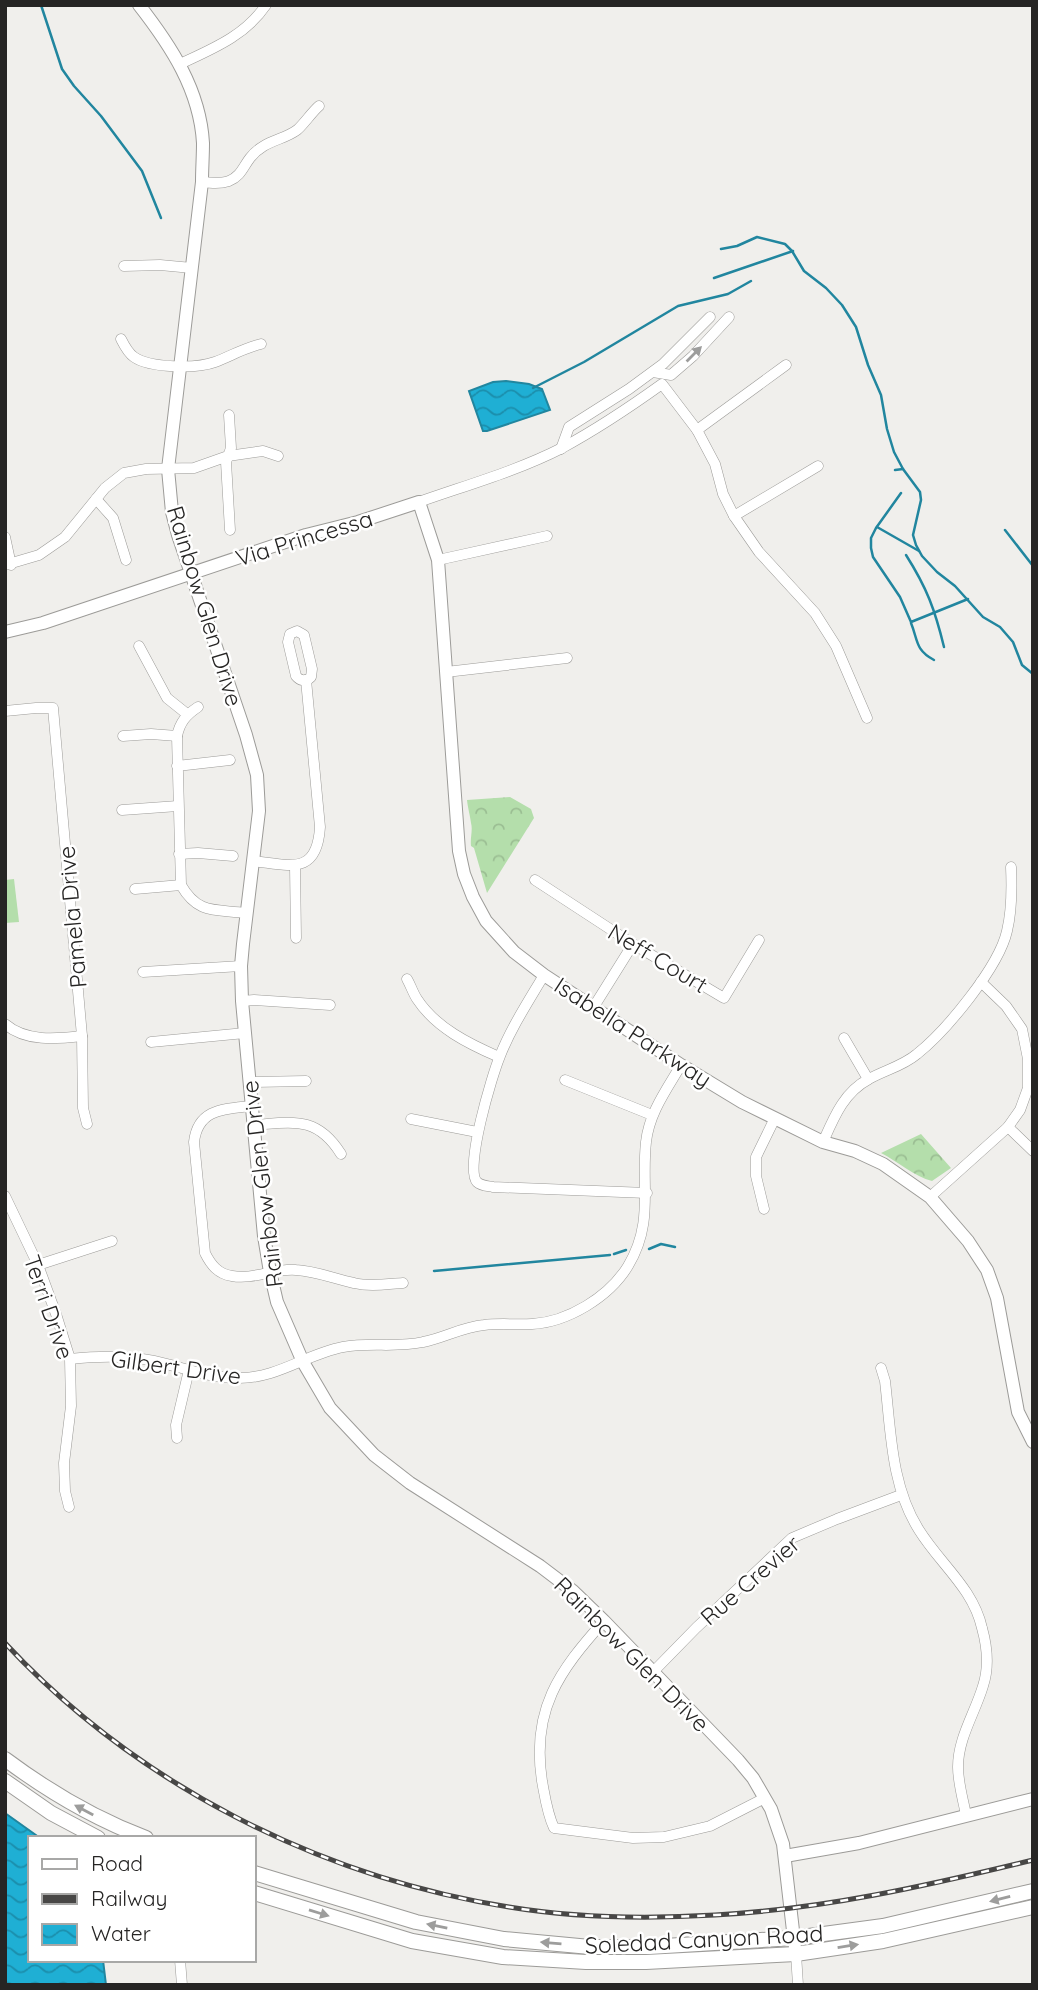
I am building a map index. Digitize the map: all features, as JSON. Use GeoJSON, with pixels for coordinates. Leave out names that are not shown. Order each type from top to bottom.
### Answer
{"type":"FeatureCollection","features":[{"type":"Feature","properties":{"kind":"main road"},"geometry":{"type":"LineString","coordinates":[[5,1759],[70,1802],[141,1836]]}},
{"type":"Feature","properties":{"kind":"main road"},"geometry":{"type":"LineString","coordinates":[[5,1781],[51,1813],[94,1836]]}},
{"type":"Feature","properties":{"kind":"main road","name":"Soledad Canyon Road"},"geometry":{"type":"LineString","coordinates":[[256,1874],[416,1922],[503,1939],[590,1947],[649,1947],[794,1938],[883,1926],[1033,1891]]}},
{"type":"Feature","properties":{"kind":"main road","name":"Soledad Canyon Road"},"geometry":{"type":"LineString","coordinates":[[256,1894],[412,1941],[503,1957],[586,1962],[796,1954],[883,1941],[1033,1908]]}},
{"type":"Feature","properties":{"kind":"street","name":"Rainbow Glen Drive"},"geometry":{"type":"LineString","coordinates":[[139,5],[180,64],[199,115],[203,143],[202,182],[168,469],[172,512],[254,765],[259,811],[241,966],[242,1001],[264,1237],[277,1302],[303,1362],[330,1408],[374,1455],[410,1483],[540,1566],[573,1591],[753,1778],[776,1821],[785,1856],[798,1985]]}},
{"type":"Feature","properties":{"kind":"street"},"geometry":{"type":"LineString","coordinates":[[180,64],[240,34],[258,18],[266,5]]}},
{"type":"Feature","properties":{"kind":"street"},"geometry":{"type":"LineString","coordinates":[[202,182],[219,183],[242,173],[258,150],[298,129],[319,106]]}},
{"type":"Feature","properties":{"kind":"street"},"geometry":{"type":"LineString","coordinates":[[124,265],[192,268]]}},
{"type":"Feature","properties":{"kind":"street"},"geometry":{"type":"LineString","coordinates":[[561,449],[565,434],[573,423],[653,372],[710,317]]}},
{"type":"Feature","properties":{"kind":"street"},"geometry":{"type":"LineString","coordinates":[[653,372],[671,375],[729,317]]}},
{"type":"Feature","properties":{"kind":"street"},"geometry":{"type":"LineString","coordinates":[[121,340],[131,355],[143,362],[180,366],[212,363],[244,348],[261,344]]}},
{"type":"Feature","properties":{"kind":"street"},"geometry":{"type":"LineString","coordinates":[[786,365],[697,430],[715,464],[723,494],[734,516],[759,552],[815,613],[836,646],[867,718]]}},
{"type":"Feature","properties":{"kind":"street","name":"Via Princessa"},"geometry":{"type":"LineString","coordinates":[[5,632],[43,622],[306,535],[358,522],[489,478],[561,449],[612,419],[663,384],[697,430]]}},
{"type":"Feature","properties":{"kind":"street"},"geometry":{"type":"LineString","coordinates":[[229,415],[231,448],[226,462],[230,530]]}},
{"type":"Feature","properties":{"kind":"street"},"geometry":{"type":"LineString","coordinates":[[5,537],[8,565],[39,555],[58,542],[113,481],[124,473],[146,469],[194,468],[228,456],[263,451],[278,456]]}},
{"type":"Feature","properties":{"kind":"street"},"geometry":{"type":"LineString","coordinates":[[734,516],[818,466]]}},
{"type":"Feature","properties":{"kind":"street"},"geometry":{"type":"LineString","coordinates":[[96,499],[113,518],[126,560]]}},
{"type":"Feature","properties":{"kind":"street","name":"Isabella Parkway"},"geometry":{"type":"LineString","coordinates":[[419,502],[438,560],[456,826],[464,874],[472,897],[486,921],[514,952],[544,975],[681,1065],[742,1101],[823,1142],[855,1151],[883,1164],[930,1197],[968,1241],[987,1270],[997,1298],[1018,1412],[1033,1442]]}},
{"type":"Feature","properties":{"kind":"street"},"geometry":{"type":"LineString","coordinates":[[438,560],[547,536]]}},
{"type":"Feature","properties":{"kind":"street"},"geometry":{"type":"LineString","coordinates":[[295,631],[303,633],[305,638],[312,672],[311,677],[306,680],[300,680],[296,676],[288,642],[290,634],[295,631]]}},
{"type":"Feature","properties":{"kind":"street"},"geometry":{"type":"LineString","coordinates":[[139,646],[167,698],[187,714]]}},
{"type":"Feature","properties":{"kind":"street"},"geometry":{"type":"LineString","coordinates":[[446,672],[567,659]]}},
{"type":"Feature","properties":{"kind":"street"},"geometry":{"type":"LineString","coordinates":[[253,861],[295,866],[305,863],[314,855],[319,844],[320,827],[306,680]]}},
{"type":"Feature","properties":{"kind":"street"},"geometry":{"type":"LineString","coordinates":[[198,707],[187,714],[180,724],[177,736],[181,885],[187,896],[204,908],[246,913]]}},
{"type":"Feature","properties":{"kind":"street","name":"Pamela Drive"},"geometry":{"type":"LineString","coordinates":[[5,711],[53,708],[82,1036],[83,1108],[87,1124]]}},
{"type":"Feature","properties":{"kind":"street"},"geometry":{"type":"LineString","coordinates":[[123,736],[177,736]]}},
{"type":"Feature","properties":{"kind":"street"},"geometry":{"type":"LineString","coordinates":[[177,766],[230,761]]}},
{"type":"Feature","properties":{"kind":"street"},"geometry":{"type":"LineString","coordinates":[[122,810],[178,806]]}},
{"type":"Feature","properties":{"kind":"street"},"geometry":{"type":"LineString","coordinates":[[180,854],[233,856]]}},
{"type":"Feature","properties":{"kind":"street"},"geometry":{"type":"LineString","coordinates":[[295,866],[296,938]]}},
{"type":"Feature","properties":{"kind":"street"},"geometry":{"type":"LineString","coordinates":[[823,1142],[840,1105],[853,1091],[868,1079],[893,1069],[916,1055],[947,1024],[981,982],[1007,932],[1012,894],[1011,867]]}},
{"type":"Feature","properties":{"kind":"street","name":"Neff Court"},"geometry":{"type":"LineString","coordinates":[[535,880],[633,944],[724,998],[759,940]]}},
{"type":"Feature","properties":{"kind":"street"},"geometry":{"type":"LineString","coordinates":[[135,889],[181,885]]}},
{"type":"Feature","properties":{"kind":"street"},"geometry":{"type":"LineString","coordinates":[[593,1008],[633,944]]}},
{"type":"Feature","properties":{"kind":"street"},"geometry":{"type":"LineString","coordinates":[[143,972],[241,966]]}},
{"type":"Feature","properties":{"kind":"street"},"geometry":{"type":"LineString","coordinates":[[544,975],[499,1057],[477,1132],[474,1175],[477,1182],[483,1185],[647,1192]]}},
{"type":"Feature","properties":{"kind":"street"},"geometry":{"type":"LineString","coordinates":[[407,979],[418,1000],[441,1025],[470,1044],[499,1057]]}},
{"type":"Feature","properties":{"kind":"street"},"geometry":{"type":"LineString","coordinates":[[930,1197],[1008,1127],[1020,1110],[1028,1088],[1028,1059],[1022,1029],[1006,1006],[981,982]]}},
{"type":"Feature","properties":{"kind":"street"},"geometry":{"type":"LineString","coordinates":[[242,1001],[330,1005]]}},
{"type":"Feature","properties":{"kind":"street"},"geometry":{"type":"LineString","coordinates":[[5,1024],[29,1035],[50,1039],[82,1036]]}},
{"type":"Feature","properties":{"kind":"street"},"geometry":{"type":"LineString","coordinates":[[150,1042],[245,1033]]}},
{"type":"Feature","properties":{"kind":"street"},"geometry":{"type":"LineString","coordinates":[[844,1038],[868,1079]]}},
{"type":"Feature","properties":{"kind":"street","name":"Gilbert Drive"},"geometry":{"type":"LineString","coordinates":[[70,1359],[127,1356],[220,1377],[253,1378],[272,1374],[340,1348],[363,1344],[422,1343],[469,1327],[532,1325],[568,1315],[591,1303],[614,1284],[628,1266],[639,1244],[647,1192],[646,1140],[652,1115],[681,1065]]}},
{"type":"Feature","properties":{"kind":"street"},"geometry":{"type":"LineString","coordinates":[[565,1080],[652,1115]]}},
{"type":"Feature","properties":{"kind":"street"},"geometry":{"type":"LineString","coordinates":[[250,1082],[306,1081]]}},
{"type":"Feature","properties":{"kind":"street"},"geometry":{"type":"LineString","coordinates":[[252,1106],[212,1113],[200,1121],[196,1129],[194,1142],[205,1252],[210,1264],[219,1272],[233,1277],[294,1269],[357,1284],[403,1283]]}},
{"type":"Feature","properties":{"kind":"street"},"geometry":{"type":"LineString","coordinates":[[764,1209],[756,1176],[756,1157],[775,1118]]}},
{"type":"Feature","properties":{"kind":"street"},"geometry":{"type":"LineString","coordinates":[[411,1119],[477,1132]]}},
{"type":"Feature","properties":{"kind":"street"},"geometry":{"type":"LineString","coordinates":[[254,1125],[303,1124],[321,1130],[331,1138],[341,1154]]}},
{"type":"Feature","properties":{"kind":"street"},"geometry":{"type":"LineString","coordinates":[[1008,1127],[1033,1152]]}},
{"type":"Feature","properties":{"kind":"street","name":"Terri Drive"},"geometry":{"type":"LineString","coordinates":[[5,1196],[38,1265],[70,1359],[71,1406],[64,1462],[65,1491],[69,1507]]}},
{"type":"Feature","properties":{"kind":"street"},"geometry":{"type":"LineString","coordinates":[[38,1265],[112,1241]]}},
{"type":"Feature","properties":{"kind":"street"},"geometry":{"type":"LineString","coordinates":[[881,1368],[901,1495],[918,1530],[962,1584],[976,1607],[982,1629],[987,1657],[984,1685],[966,1726],[958,1765],[966,1815]]}},
{"type":"Feature","properties":{"kind":"street"},"geometry":{"type":"LineString","coordinates":[[177,1437],[176,1425],[189,1370]]}},
{"type":"Feature","properties":{"kind":"street","name":"Rue Crevier"},"geometry":{"type":"LineString","coordinates":[[653,1672],[792,1538],[901,1495]]}},
{"type":"Feature","properties":{"kind":"street"},"geometry":{"type":"LineString","coordinates":[[604,1621],[568,1663],[553,1690],[544,1717],[540,1744],[541,1771],[549,1817],[554,1828],[633,1838],[664,1837],[710,1826],[765,1798]]}},
{"type":"Feature","properties":{"kind":"street"},"geometry":{"type":"LineString","coordinates":[[785,1856],[859,1843],[1033,1798]]}},
{"type":"Feature","properties":{"kind":"street"},"geometry":{"type":"LineString","coordinates":[[180,1962],[182,1985]]}},
{"type":"Feature","properties":{"kind":"green space"},"geometry":{"type":"Polygon","coordinates":[[[510,797],[531,809],[534,818],[487,893],[474,848],[471,846],[472,826],[467,800],[510,797]]]}},
{"type":"Feature","properties":{"kind":"green space"},"geometry":{"type":"Polygon","coordinates":[[[14,879],[19,922],[5,923],[5,880],[14,879]]]}},
{"type":"Feature","properties":{"kind":"green space"},"geometry":{"type":"Polygon","coordinates":[[[921,1134],[951,1168],[932,1181],[881,1153],[921,1134]]]}},
{"type":"Feature","properties":{"kind":"water"},"geometry":{"type":"Polygon","coordinates":[[[506,381],[542,389],[550,410],[483,431],[469,391],[493,382],[506,381]]]}},
{"type":"Feature","properties":{"kind":"water"},"geometry":{"type":"Polygon","coordinates":[[[5,1813],[37,1836],[28,1836],[28,1962],[103,1962],[106,1985],[5,1985],[5,1813]]]}},
{"type":"Feature","properties":{"kind":"waterway"},"geometry":{"type":"LineString","coordinates":[[41,5],[62,69],[142,171],[161,218]]}},
{"type":"Feature","properties":{"kind":"waterway"},"geometry":{"type":"LineString","coordinates":[[721,249],[737,246],[757,237],[785,244],[804,271],[842,305],[856,327],[881,395],[894,452],[920,492],[921,500],[913,535],[916,545],[922,556],[955,586],[983,617],[1000,627],[1013,642],[1022,665],[1033,674]]}},
{"type":"Feature","properties":{"kind":"waterway"},"geometry":{"type":"LineString","coordinates":[[714,278],[793,251]]}},
{"type":"Feature","properties":{"kind":"waterway"},"geometry":{"type":"LineString","coordinates":[[533,388],[584,362],[678,306],[728,294],[751,281]]}},
{"type":"Feature","properties":{"kind":"waterway"},"geometry":{"type":"LineString","coordinates":[[895,470],[903,469]]}},
{"type":"Feature","properties":{"kind":"waterway"},"geometry":{"type":"LineString","coordinates":[[901,493],[876,528],[871,538],[871,548],[873,557],[900,597],[911,622],[968,599]]}},
{"type":"Feature","properties":{"kind":"waterway"},"geometry":{"type":"LineString","coordinates":[[877,527],[919,551]]}},
{"type":"Feature","properties":{"kind":"waterway"},"geometry":{"type":"LineString","coordinates":[[1005,530],[1033,566]]}},
{"type":"Feature","properties":{"kind":"waterway"},"geometry":{"type":"LineString","coordinates":[[906,555],[930,600],[944,647]]}},
{"type":"Feature","properties":{"kind":"waterway"},"geometry":{"type":"LineString","coordinates":[[911,623],[920,648],[934,660]]}},
{"type":"Feature","properties":{"kind":"waterway"},"geometry":{"type":"LineString","coordinates":[[649,1249],[661,1244],[675,1247]]}},
{"type":"Feature","properties":{"kind":"waterway"},"geometry":{"type":"LineString","coordinates":[[614,1254],[626,1250]]}},
{"type":"Feature","properties":{"kind":"waterway"},"geometry":{"type":"LineString","coordinates":[[434,1271],[610,1255]]}},
{"type":"Feature","properties":{"kind":"railway"},"geometry":{"type":"LineString","coordinates":[[5,1643],[56,1694],[112,1740],[172,1781],[235,1817],[301,1847],[369,1873],[438,1893],[509,1907],[560,1913],[638,1917],[715,1915],[835,1902],[954,1879],[1033,1860]]}}]}
